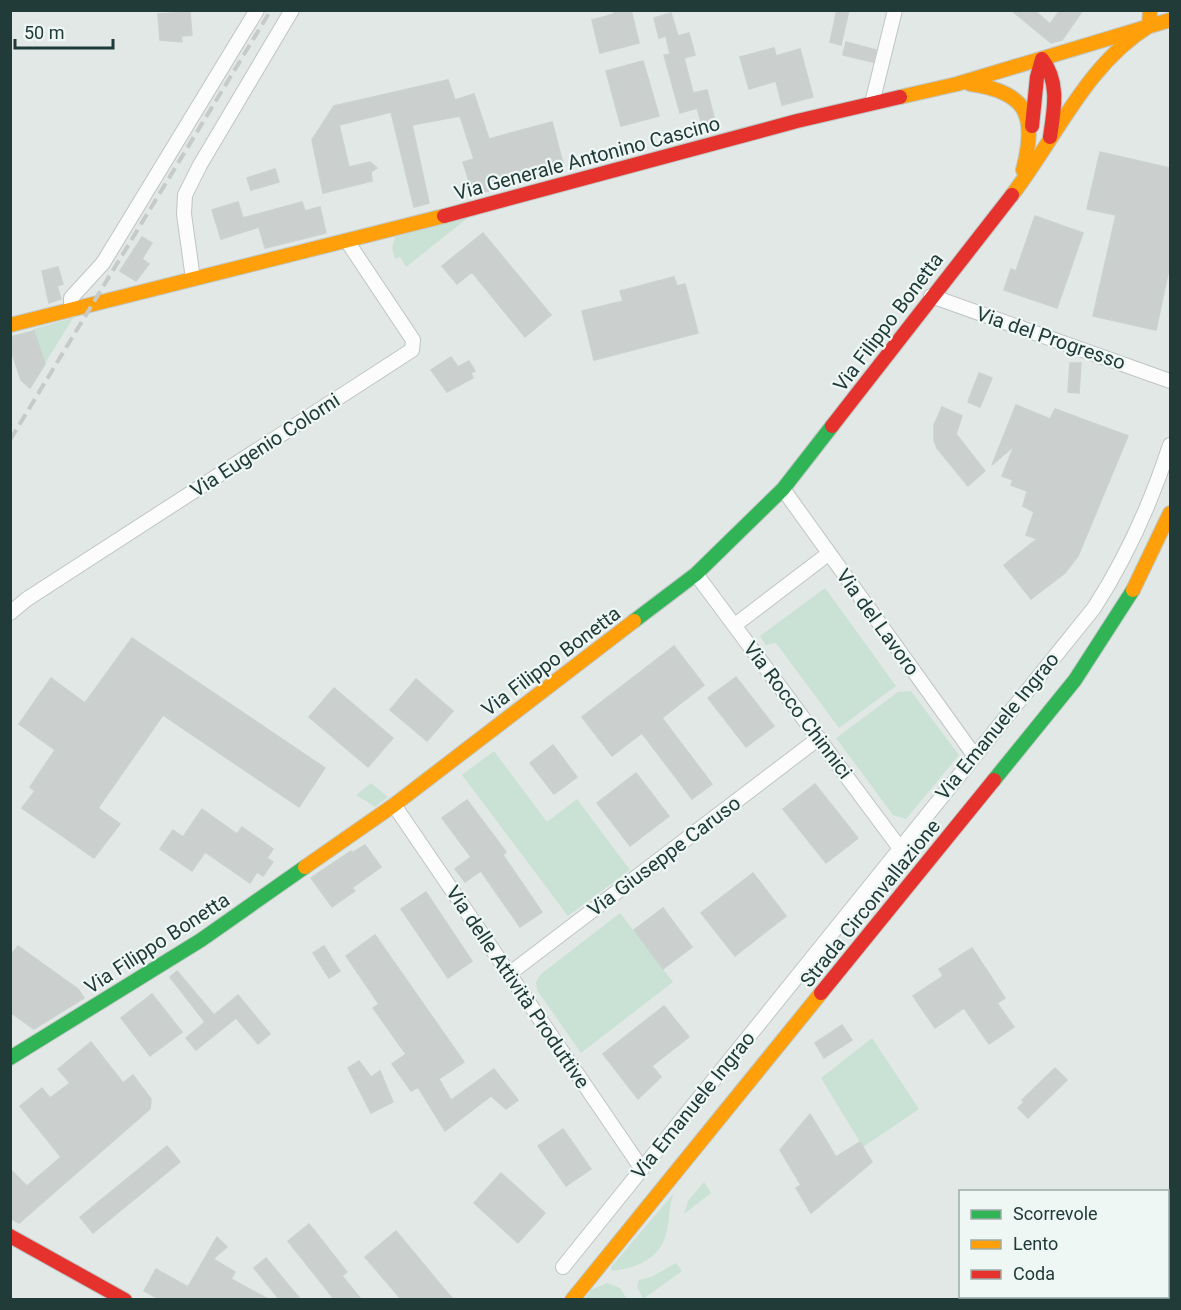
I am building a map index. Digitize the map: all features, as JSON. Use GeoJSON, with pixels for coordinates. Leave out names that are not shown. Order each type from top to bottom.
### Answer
{"type":"FeatureCollection","features":[{"type":"Feature","properties":{"kind":"main road"},"geometry":{"type":"LineString","coordinates":[[1149,26],[1150,10]]}},
{"type":"Feature","properties":{"kind":"main road","name":"Via Generale Antonino Cascino"},"geometry":{"type":"LineString","coordinates":[[10,325],[347,241],[872,103],[957,84],[1170,20]]}},
{"type":"Feature","properties":{"kind":"main road","name":"Via Filippo Bonetta"},"geometry":{"type":"LineString","coordinates":[[10,1058],[201,940],[394,805],[696,574],[783,489],[1018,187],[1104,62],[1124,43],[1149,26]]}},
{"type":"Feature","properties":{"kind":"main road"},"geometry":{"type":"LineString","coordinates":[[1018,187],[1029,149],[1037,77],[1042,59]]}},
{"type":"Feature","properties":{"kind":"main road"},"geometry":{"type":"LineString","coordinates":[[1042,59],[1053,72],[1054,88],[1049,142]]}},
{"type":"Feature","properties":{"kind":"main road"},"geometry":{"type":"LineString","coordinates":[[957,84],[992,86],[1009,92],[1022,105],[1032,126]]}},
{"type":"Feature","properties":{"kind":"main road","name":"Strada Circonvallazione"},"geometry":{"type":"LineString","coordinates":[[572,1299],[1075,681],[1127,603],[1170,513]]}},
{"type":"Feature","properties":{"kind":"main road"},"geometry":{"type":"LineString","coordinates":[[10,1236],[125,1299]]}},
{"type":"Feature","properties":{"kind":"street"},"geometry":{"type":"LineString","coordinates":[[71,310],[71,298],[103,263],[257,10]]}},
{"type":"Feature","properties":{"kind":"street"},"geometry":{"type":"LineString","coordinates":[[193,279],[184,214],[185,195],[200,165],[292,10]]}},
{"type":"Feature","properties":{"kind":"street"},"geometry":{"type":"LineString","coordinates":[[872,103],[895,10]]}},
{"type":"Feature","properties":{"kind":"street","name":"Via Eugenio Colorni"},"geometry":{"type":"LineString","coordinates":[[10,613],[27,599],[412,350],[413,340],[347,241]]}},
{"type":"Feature","properties":{"kind":"street","name":"Via del Progresso"},"geometry":{"type":"LineString","coordinates":[[931,296],[1170,381]]}},
{"type":"Feature","properties":{"kind":"street","name":"Via Emanuele Ingrao"},"geometry":{"type":"LineString","coordinates":[[562,1267],[1094,608],[1115,576],[1154,493],[1170,445]]}},
{"type":"Feature","properties":{"kind":"street","name":"Via del Lavoro"},"geometry":{"type":"LineString","coordinates":[[783,489],[974,755]]}},
{"type":"Feature","properties":{"kind":"street"},"geometry":{"type":"LineString","coordinates":[[735,625],[828,554]]}},
{"type":"Feature","properties":{"kind":"street","name":"Via Rocco Chinnici"},"geometry":{"type":"LineString","coordinates":[[696,574],[899,847]]}},
{"type":"Feature","properties":{"kind":"street","name":"Via Giuseppe Caruso"},"geometry":{"type":"LineString","coordinates":[[509,974],[819,738]]}},
{"type":"Feature","properties":{"kind":"street","name":"Via delle Attività Produttive"},"geometry":{"type":"LineString","coordinates":[[394,805],[642,1169]]}},
{"type":"Feature","properties":{"kind":"green space"},"geometry":{"type":"Polygon","coordinates":[[[469,217],[406,267],[400,257],[395,259],[392,248],[395,237],[469,217]]]}},
{"type":"Feature","properties":{"kind":"green space"},"geometry":{"type":"Polygon","coordinates":[[[73,318],[44,365],[41,362],[43,359],[33,329],[73,318]]]}},
{"type":"Feature","properties":{"kind":"green space"},"geometry":{"type":"Polygon","coordinates":[[[825,588],[896,686],[839,728],[776,643],[766,645],[760,636],[825,588]]]}},
{"type":"Feature","properties":{"kind":"green space"},"geometry":{"type":"Polygon","coordinates":[[[911,691],[959,755],[906,819],[893,815],[836,738],[898,692],[911,691]]]}},
{"type":"Feature","properties":{"kind":"green space"},"geometry":{"type":"Polygon","coordinates":[[[494,751],[547,822],[577,799],[630,870],[568,916],[462,775],[494,751]]]}},
{"type":"Feature","properties":{"kind":"green space"},"geometry":{"type":"Polygon","coordinates":[[[371,783],[388,797],[375,807],[356,795],[371,783]]]}},
{"type":"Feature","properties":{"kind":"green space"},"geometry":{"type":"Polygon","coordinates":[[[620,913],[673,982],[581,1053],[537,990],[536,982],[541,974],[620,913]]]}},
{"type":"Feature","properties":{"kind":"green space"},"geometry":{"type":"Polygon","coordinates":[[[872,1038],[919,1109],[863,1147],[821,1078],[872,1038]]]}},
{"type":"Feature","properties":{"kind":"green space"},"geometry":{"type":"Polygon","coordinates":[[[704,1182],[711,1193],[684,1214],[688,1201],[704,1182]]]}},
{"type":"Feature","properties":{"kind":"green space"},"geometry":{"type":"Polygon","coordinates":[[[674,1193],[666,1236],[656,1253],[632,1267],[612,1271],[611,1267],[674,1193]]]}},
{"type":"Feature","properties":{"kind":"green space"},"geometry":{"type":"Polygon","coordinates":[[[676,1263],[682,1271],[643,1299],[637,1286],[639,1280],[651,1277],[676,1263]]]}},
{"type":"Feature","properties":{"kind":"green space"},"geometry":{"type":"Polygon","coordinates":[[[607,1283],[620,1288],[627,1299],[584,1300],[591,1290],[607,1283]]]}},
{"type":"Feature","properties":{"kind":"building"},"geometry":{"type":"Polygon","coordinates":[[[613,10],[631,10],[639,43],[600,53],[592,20],[614,14],[613,10]]]}},
{"type":"Feature","properties":{"kind":"building"},"geometry":{"type":"Polygon","coordinates":[[[837,10],[849,10],[841,45],[830,42],[837,10]]]}},
{"type":"Feature","properties":{"kind":"building"},"geometry":{"type":"Polygon","coordinates":[[[1011,10],[1034,10],[1050,24],[1060,10],[1083,10],[1062,40],[1051,43],[1011,10]]]}},
{"type":"Feature","properties":{"kind":"building"},"geometry":{"type":"Polygon","coordinates":[[[190,12],[192,35],[181,36],[182,42],[160,40],[158,14],[190,12]]]}},
{"type":"Feature","properties":{"kind":"building"},"geometry":{"type":"Polygon","coordinates":[[[671,13],[678,36],[689,33],[695,55],[684,58],[693,93],[707,90],[715,121],[702,125],[697,108],[680,113],[664,55],[670,54],[666,36],[659,38],[654,18],[671,13]]]}},
{"type":"Feature","properties":{"kind":"building"},"geometry":{"type":"Polygon","coordinates":[[[846,42],[876,50],[873,62],[843,55],[846,42]]]}},
{"type":"Feature","properties":{"kind":"building"},"geometry":{"type":"Polygon","coordinates":[[[774,48],[776,56],[800,49],[813,97],[782,105],[776,81],[749,89],[740,57],[774,48]]]}},
{"type":"Feature","properties":{"kind":"building"},"geometry":{"type":"Polygon","coordinates":[[[643,61],[659,116],[621,126],[606,71],[643,61]]]}},
{"type":"Feature","properties":{"kind":"building"},"geometry":{"type":"Polygon","coordinates":[[[448,80],[455,100],[474,94],[489,139],[552,122],[565,171],[484,192],[482,187],[472,190],[463,162],[474,159],[460,116],[412,125],[429,203],[414,207],[391,112],[339,125],[349,167],[370,162],[377,168],[371,172],[372,181],[323,193],[312,140],[334,106],[448,80]]]}},
{"type":"Feature","properties":{"kind":"building"},"geometry":{"type":"Polygon","coordinates":[[[1100,152],[1170,168],[1170,264],[1156,330],[1093,316],[1116,215],[1087,209],[1100,152]]]}},
{"type":"Feature","properties":{"kind":"building"},"geometry":{"type":"Polygon","coordinates":[[[275,169],[279,182],[251,190],[247,178],[275,169]]]}},
{"type":"Feature","properties":{"kind":"building"},"geometry":{"type":"Polygon","coordinates":[[[238,202],[243,218],[302,202],[305,211],[320,207],[326,233],[265,248],[259,227],[221,239],[212,210],[238,202]]]}},
{"type":"Feature","properties":{"kind":"building"},"geometry":{"type":"Polygon","coordinates":[[[1035,216],[1083,233],[1057,308],[1004,290],[1011,269],[1016,271],[1035,216]]]}},
{"type":"Feature","properties":{"kind":"building"},"geometry":{"type":"Polygon","coordinates":[[[483,233],[551,315],[525,337],[472,272],[457,284],[442,266],[483,233]]]}},
{"type":"Feature","properties":{"kind":"building"},"geometry":{"type":"Polygon","coordinates":[[[142,237],[152,243],[142,259],[149,264],[136,281],[120,271],[142,237]]]}},
{"type":"Feature","properties":{"kind":"building"},"geometry":{"type":"Polygon","coordinates":[[[58,267],[63,284],[57,286],[61,299],[49,303],[42,271],[58,267]]]}},
{"type":"Feature","properties":{"kind":"building"},"geometry":{"type":"Polygon","coordinates":[[[674,277],[677,286],[685,284],[698,333],[594,360],[582,311],[623,301],[620,291],[674,277]]]}},
{"type":"Feature","properties":{"kind":"building"},"geometry":{"type":"Polygon","coordinates":[[[34,331],[45,364],[30,388],[21,380],[10,347],[10,337],[34,331]]]}},
{"type":"Feature","properties":{"kind":"building"},"geometry":{"type":"Polygon","coordinates":[[[451,357],[458,367],[469,361],[475,371],[471,373],[473,378],[447,392],[431,370],[451,357]]]}},
{"type":"Feature","properties":{"kind":"building"},"geometry":{"type":"Polygon","coordinates":[[[1070,363],[1081,363],[1079,393],[1068,392],[1070,363]]]}},
{"type":"Feature","properties":{"kind":"building"},"geometry":{"type":"Polygon","coordinates":[[[979,373],[992,378],[980,407],[968,402],[979,373]]]}},
{"type":"Feature","properties":{"kind":"building"},"geometry":{"type":"Polygon","coordinates":[[[1016,405],[1050,419],[1055,409],[1128,436],[1078,556],[1065,573],[1031,599],[1004,565],[1037,539],[1026,535],[1034,512],[1023,506],[1027,491],[1011,485],[1013,480],[1002,476],[1014,446],[992,465],[1016,405]]]}},
{"type":"Feature","properties":{"kind":"building"},"geometry":{"type":"Polygon","coordinates":[[[942,407],[962,416],[956,434],[985,471],[968,486],[937,448],[934,440],[934,425],[942,407]]]}},
{"type":"Feature","properties":{"kind":"building"},"geometry":{"type":"Polygon","coordinates":[[[132,638],[325,768],[299,807],[163,715],[98,808],[120,824],[94,858],[22,808],[35,791],[30,787],[55,750],[19,724],[51,678],[85,703],[132,638]]]}},
{"type":"Feature","properties":{"kind":"building"},"geometry":{"type":"Polygon","coordinates":[[[674,646],[704,685],[662,718],[712,784],[692,799],[642,733],[612,756],[582,717],[674,646]]]}},
{"type":"Feature","properties":{"kind":"building"},"geometry":{"type":"Polygon","coordinates":[[[736,677],[774,726],[746,747],[708,698],[736,677]]]}},
{"type":"Feature","properties":{"kind":"building"},"geometry":{"type":"Polygon","coordinates":[[[416,679],[453,711],[427,741],[390,710],[416,679]]]}},
{"type":"Feature","properties":{"kind":"building"},"geometry":{"type":"Polygon","coordinates":[[[334,688],[393,738],[368,767],[309,717],[334,688]]]}},
{"type":"Feature","properties":{"kind":"building"},"geometry":{"type":"Polygon","coordinates":[[[553,745],[577,777],[554,794],[530,763],[553,745]]]}},
{"type":"Feature","properties":{"kind":"building"},"geometry":{"type":"Polygon","coordinates":[[[636,773],[669,816],[630,846],[597,803],[636,773]]]}},
{"type":"Feature","properties":{"kind":"building"},"geometry":{"type":"Polygon","coordinates":[[[815,784],[858,838],[826,863],[783,809],[815,784]]]}},
{"type":"Feature","properties":{"kind":"building"},"geometry":{"type":"Polygon","coordinates":[[[467,800],[506,852],[503,855],[542,912],[520,927],[481,871],[465,882],[455,869],[471,857],[442,818],[467,800]]]}},
{"type":"Feature","properties":{"kind":"building"},"geometry":{"type":"Polygon","coordinates":[[[202,809],[237,834],[242,827],[273,849],[267,858],[273,862],[263,876],[257,872],[250,883],[205,852],[192,871],[160,849],[173,830],[183,837],[202,809]]]}},
{"type":"Feature","properties":{"kind":"building"},"geometry":{"type":"Polygon","coordinates":[[[365,845],[381,867],[352,888],[355,891],[332,907],[311,878],[351,851],[352,853],[365,845]]]}},
{"type":"Feature","properties":{"kind":"building"},"geometry":{"type":"Polygon","coordinates":[[[753,873],[786,916],[735,956],[701,913],[753,873]]]}},
{"type":"Feature","properties":{"kind":"building"},"geometry":{"type":"Polygon","coordinates":[[[426,892],[472,961],[448,978],[401,909],[426,892]]]}},
{"type":"Feature","properties":{"kind":"building"},"geometry":{"type":"Polygon","coordinates":[[[663,908],[692,947],[663,969],[634,930],[663,908]]]}},
{"type":"Feature","properties":{"kind":"building"},"geometry":{"type":"Polygon","coordinates":[[[375,935],[464,1062],[439,1079],[451,1100],[494,1069],[518,1100],[506,1109],[491,1096],[445,1131],[418,1087],[411,1091],[392,1064],[406,1054],[373,1008],[379,1004],[346,956],[375,935]]]}},
{"type":"Feature","properties":{"kind":"building"},"geometry":{"type":"Polygon","coordinates":[[[18,946],[78,989],[84,998],[34,1029],[10,1012],[10,956],[18,946]]]}},
{"type":"Feature","properties":{"kind":"building"},"geometry":{"type":"Polygon","coordinates":[[[324,946],[340,971],[329,978],[313,953],[324,946]]]}},
{"type":"Feature","properties":{"kind":"building"},"geometry":{"type":"Polygon","coordinates":[[[972,948],[1005,998],[997,1003],[1014,1027],[989,1044],[964,1008],[935,1028],[913,996],[943,976],[939,969],[972,948]]]}},
{"type":"Feature","properties":{"kind":"building"},"geometry":{"type":"Polygon","coordinates":[[[177,971],[214,1015],[238,995],[270,1034],[258,1044],[236,1018],[196,1050],[186,1038],[205,1022],[170,977],[177,971]]]}},
{"type":"Feature","properties":{"kind":"building"},"geometry":{"type":"Polygon","coordinates":[[[152,994],[182,1032],[150,1056],[121,1018],[152,994]]]}},
{"type":"Feature","properties":{"kind":"building"},"geometry":{"type":"Polygon","coordinates":[[[664,1006],[689,1037],[652,1066],[661,1077],[638,1099],[603,1054],[664,1006]]]}},
{"type":"Feature","properties":{"kind":"building"},"geometry":{"type":"Polygon","coordinates":[[[842,1025],[852,1040],[824,1058],[815,1043],[842,1025]]]}},
{"type":"Feature","properties":{"kind":"building"},"geometry":{"type":"Polygon","coordinates":[[[91,1042],[123,1083],[133,1075],[151,1099],[150,1109],[19,1223],[10,1218],[10,1169],[27,1186],[61,1157],[20,1106],[42,1088],[50,1098],[70,1083],[58,1069],[91,1042]]]}},
{"type":"Feature","properties":{"kind":"building"},"geometry":{"type":"Polygon","coordinates":[[[359,1061],[371,1077],[380,1071],[393,1102],[371,1113],[348,1068],[359,1061]]]}},
{"type":"Feature","properties":{"kind":"building"},"geometry":{"type":"Polygon","coordinates":[[[1055,1068],[1067,1080],[1028,1118],[1018,1108],[1024,1102],[1022,1100],[1055,1068]]]}},
{"type":"Feature","properties":{"kind":"building"},"geometry":{"type":"Polygon","coordinates":[[[810,1114],[836,1157],[860,1142],[872,1162],[811,1213],[796,1188],[801,1185],[780,1150],[810,1114]]]}},
{"type":"Feature","properties":{"kind":"building"},"geometry":{"type":"Polygon","coordinates":[[[563,1129],[591,1169],[566,1186],[538,1146],[563,1129]]]}},
{"type":"Feature","properties":{"kind":"building"},"geometry":{"type":"Polygon","coordinates":[[[167,1146],[180,1162],[93,1233],[80,1217],[167,1146]]]}},
{"type":"Feature","properties":{"kind":"building"},"geometry":{"type":"Polygon","coordinates":[[[501,1173],[545,1213],[518,1243],[474,1203],[501,1173]]]}},
{"type":"Feature","properties":{"kind":"building"},"geometry":{"type":"Polygon","coordinates":[[[309,1224],[347,1272],[342,1276],[361,1299],[334,1299],[288,1241],[309,1224]]]}},
{"type":"Feature","properties":{"kind":"building"},"geometry":{"type":"Polygon","coordinates":[[[396,1231],[453,1299],[401,1299],[365,1257],[396,1231]]]}},
{"type":"Feature","properties":{"kind":"building"},"geometry":{"type":"Polygon","coordinates":[[[217,1237],[227,1247],[213,1259],[235,1272],[231,1279],[268,1299],[159,1299],[144,1291],[156,1269],[188,1287],[217,1237]]]}},
{"type":"Feature","properties":{"kind":"building"},"geometry":{"type":"Polygon","coordinates":[[[266,1258],[300,1299],[279,1299],[254,1268],[266,1258]]]}},
{"type":"Feature","properties":{"kind":"railway"},"geometry":{"type":"LineString","coordinates":[[10,440],[271,10]]}},
{"type":"Feature","properties":{"kind":"traffic: fast"},"geometry":{"type":"LineString","coordinates":[[634,621],[696,574],[783,489],[832,426]]}},
{"type":"Feature","properties":{"kind":"traffic: fast"},"geometry":{"type":"LineString","coordinates":[[994,780],[1075,680],[1133,590]]}},
{"type":"Feature","properties":{"kind":"traffic: fast"},"geometry":{"type":"LineString","coordinates":[[10,1058],[201,940],[305,867]]}},
{"type":"Feature","properties":{"kind":"traffic: slow"},"geometry":{"type":"LineString","coordinates":[[1012,195],[1073,104],[1107,61],[1149,26],[1150,10]]}},
{"type":"Feature","properties":{"kind":"traffic: slow"},"geometry":{"type":"LineString","coordinates":[[900,97],[957,84],[1170,20]]}},
{"type":"Feature","properties":{"kind":"traffic: slow"},"geometry":{"type":"LineString","coordinates":[[970,84],[1005,93],[1016,100],[1023,110],[1028,121],[1029,135],[1023,170]]}},
{"type":"Feature","properties":{"kind":"traffic: slow"},"geometry":{"type":"LineString","coordinates":[[10,325],[444,216]]}},
{"type":"Feature","properties":{"kind":"traffic: slow"},"geometry":{"type":"LineString","coordinates":[[1133,590],[1170,513]]}},
{"type":"Feature","properties":{"kind":"traffic: slow"},"geometry":{"type":"LineString","coordinates":[[305,867],[394,805],[634,621]]}},
{"type":"Feature","properties":{"kind":"traffic: slow"},"geometry":{"type":"LineString","coordinates":[[572,1300],[821,993]]}},
{"type":"Feature","properties":{"kind":"traffic: jam"},"geometry":{"type":"LineString","coordinates":[[1032,126],[1037,77],[1042,59],[1048,68],[1053,87],[1054,107],[1050,137]]}},
{"type":"Feature","properties":{"kind":"traffic: jam"},"geometry":{"type":"LineString","coordinates":[[444,216],[797,121],[900,97]]}},
{"type":"Feature","properties":{"kind":"traffic: jam"},"geometry":{"type":"LineString","coordinates":[[832,426],[1012,195]]}},
{"type":"Feature","properties":{"kind":"traffic: jam"},"geometry":{"type":"LineString","coordinates":[[821,993],[994,780]]}},
{"type":"Feature","properties":{"kind":"traffic: jam"},"geometry":{"type":"LineString","coordinates":[[10,1236],[125,1300]]}}]}
